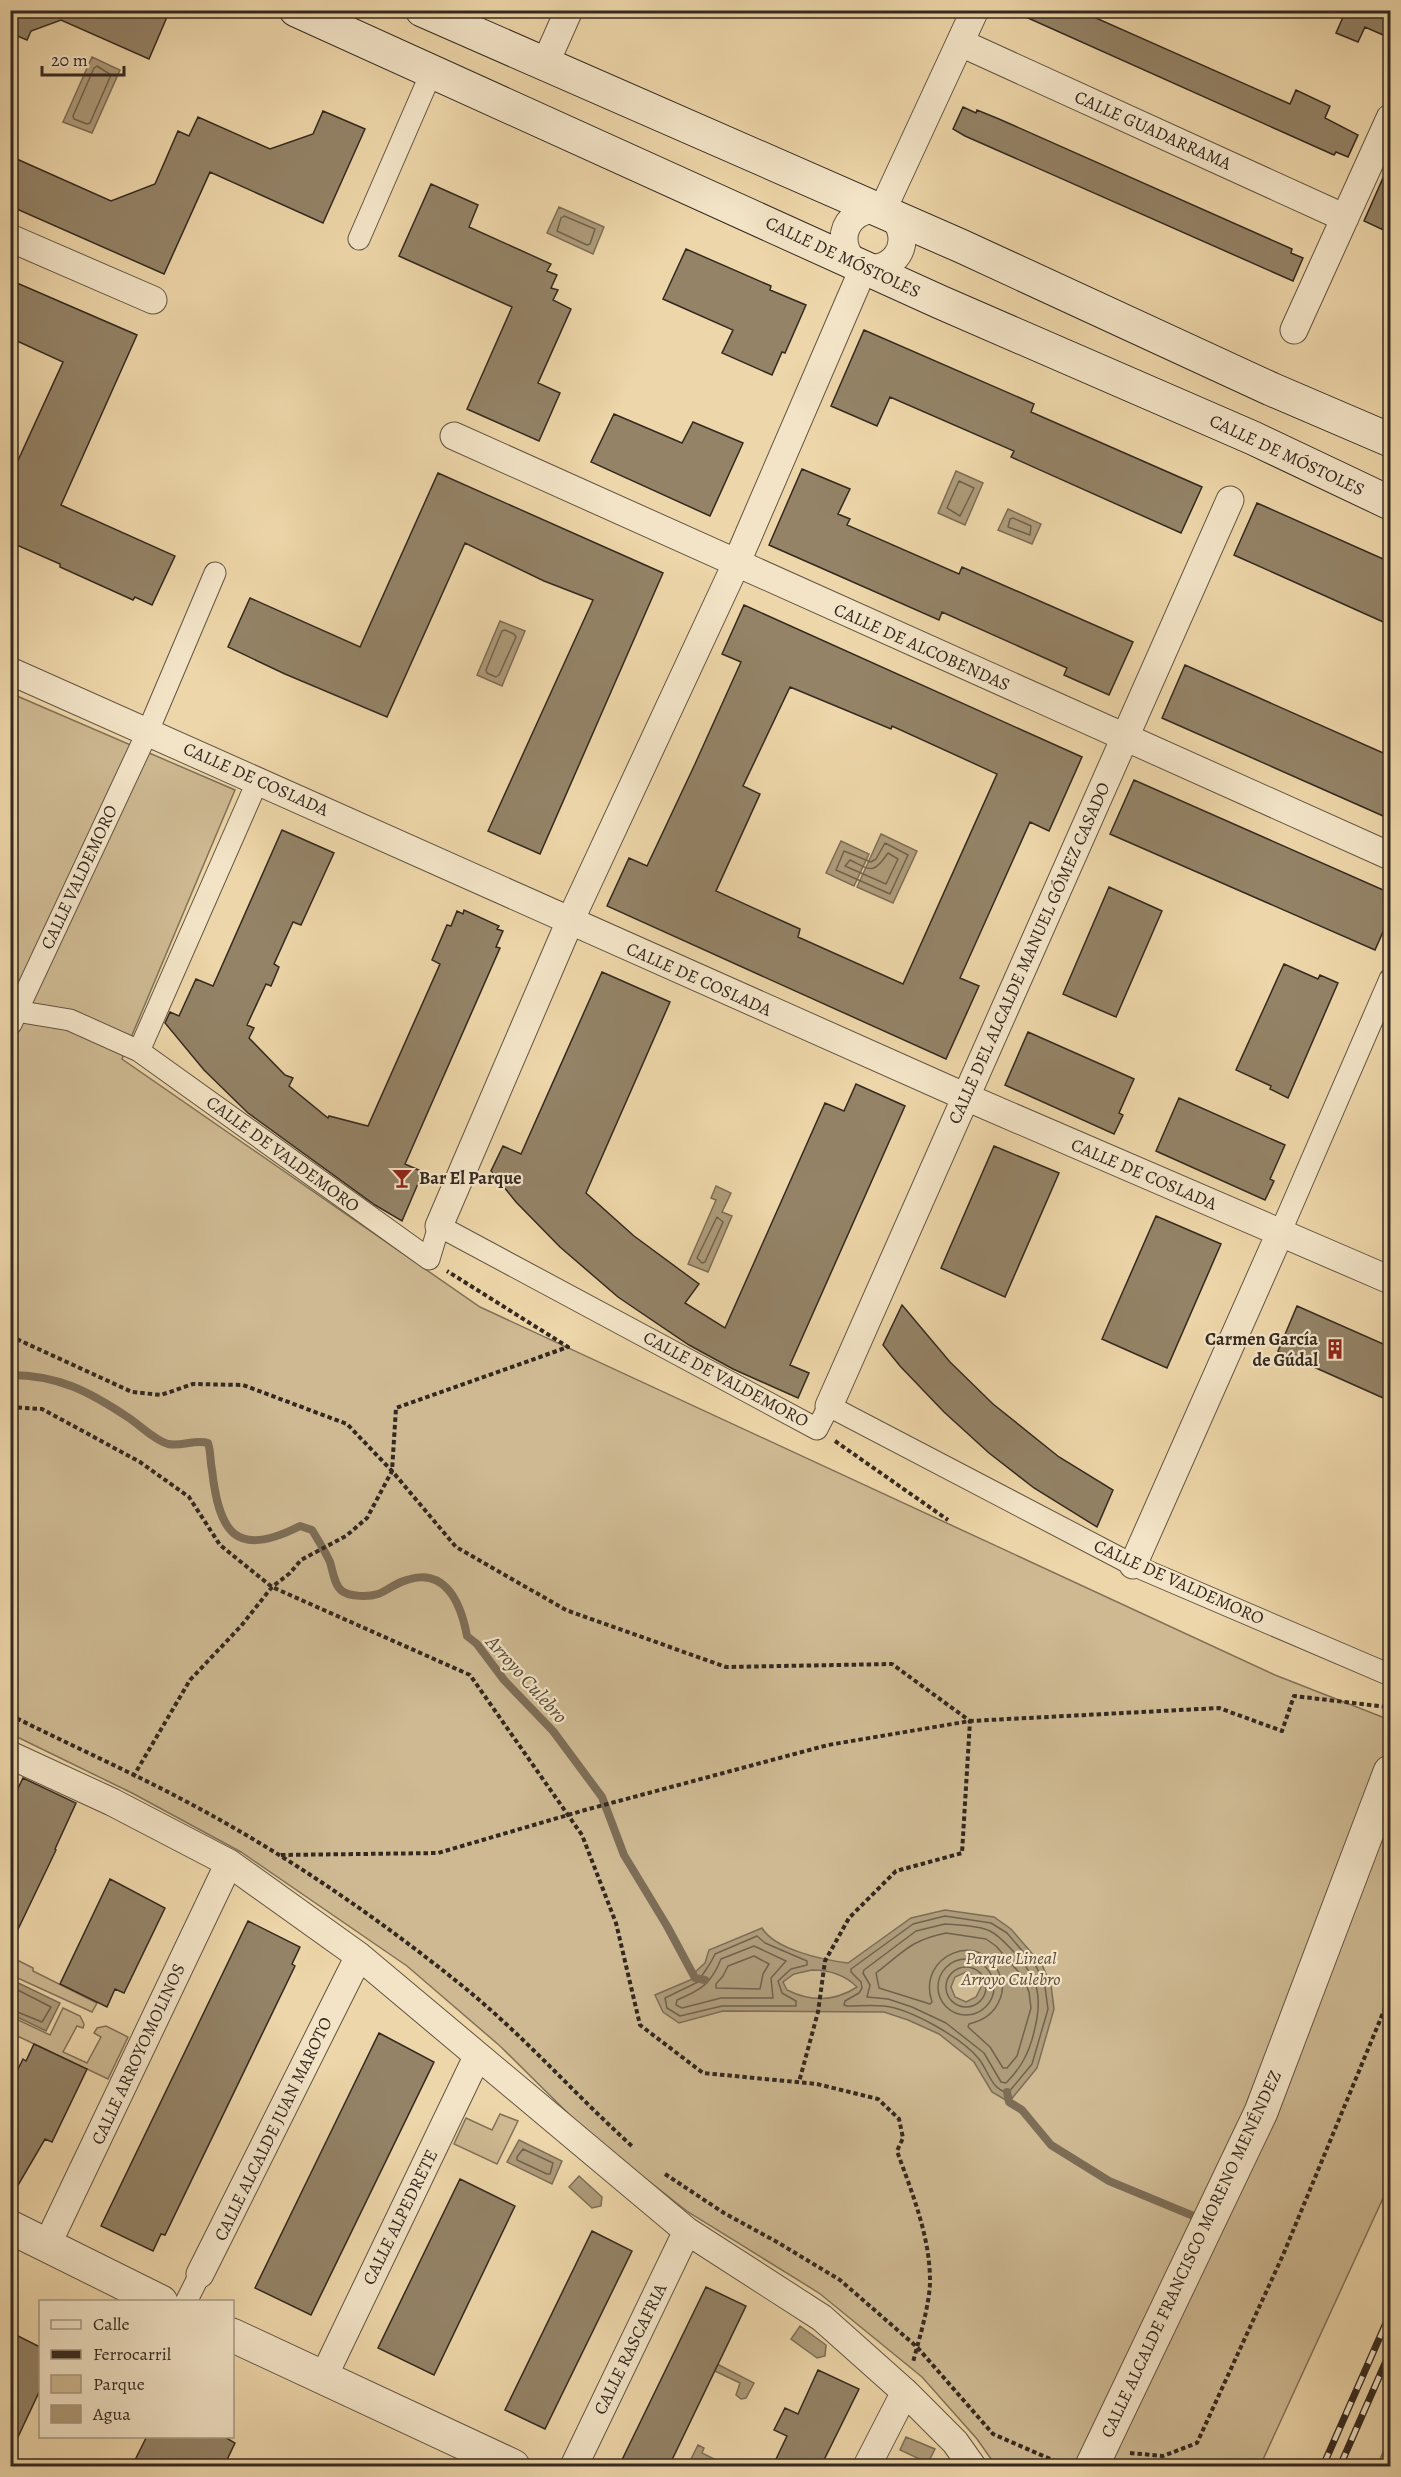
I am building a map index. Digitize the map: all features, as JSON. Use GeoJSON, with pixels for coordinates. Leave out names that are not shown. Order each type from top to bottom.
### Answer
{"type":"FeatureCollection","features":[{"type":"Feature","properties":{"kind":"main road","name":"CALLE DE MÓSTOLES"},"geometry":{"type":"LineString","coordinates":[[296,10],[864,267],[1253,438],[1390,503]]}},
{"type":"Feature","properties":{"kind":"main road"},"geometry":{"type":"LineString","coordinates":[[422,10],[882,211],[1271,389],[1390,440]]}},
{"type":"Feature","properties":{"kind":"main road","name":"CALLE ALCALDE FRANCISCO MORENO MENÉNDEZ"},"geometry":{"type":"LineString","coordinates":[[1098,2455],[1261,2112],[1390,1772]]}},
{"type":"Feature","properties":{"kind":"main road"},"geometry":{"type":"LineString","coordinates":[[10,2228],[159,2300]]}},
{"type":"Feature","properties":{"kind":"main road"},"geometry":{"type":"LineString","coordinates":[[234,2336],[513,2466]]}},
{"type":"Feature","properties":{"kind":"street"},"geometry":{"type":"LineString","coordinates":[[544,64],[569,10]]}},
{"type":"Feature","properties":{"kind":"street"},"geometry":{"type":"LineString","coordinates":[[882,211],[975,10]]}},
{"type":"Feature","properties":{"kind":"street","name":"CALLE GUADARRAMA"},"geometry":{"type":"LineString","coordinates":[[961,43],[1345,218]]}},
{"type":"Feature","properties":{"kind":"street"},"geometry":{"type":"LineString","coordinates":[[359,239],[432,71]]}},
{"type":"Feature","properties":{"kind":"street"},"geometry":{"type":"LineString","coordinates":[[1294,330],[1345,218],[1384,151],[1390,118]]}},
{"type":"Feature","properties":{"kind":"street"},"geometry":{"type":"LineString","coordinates":[[864,211],[882,211],[891,215],[898,223],[903,243],[893,261],[874,269],[864,267],[856,263],[845,248],[845,230],[855,215],[864,211]]}},
{"type":"Feature","properties":{"kind":"street"},"geometry":{"type":"LineString","coordinates":[[10,238],[153,300]]}},
{"type":"Feature","properties":{"kind":"street"},"geometry":{"type":"LineString","coordinates":[[429,1259],[440,1226],[570,921],[736,564],[864,267]]}},
{"type":"Feature","properties":{"kind":"street","name":"CALLE DE ALCOBENDAS"},"geometry":{"type":"LineString","coordinates":[[454,436],[1390,856]]}},
{"type":"Feature","properties":{"kind":"street","name":"CALLE DEL ALCALDE MANUEL GÓMEZ CASADO"},"geometry":{"type":"LineString","coordinates":[[823,1417],[1230,500]]}},
{"type":"Feature","properties":{"kind":"street","name":"CALLE VALDEMORO"},"geometry":{"type":"LineString","coordinates":[[12,1015],[148,731],[215,573]]}},
{"type":"Feature","properties":{"kind":"street","name":"CALLE DE COSLADA"},"geometry":{"type":"LineString","coordinates":[[10,671],[966,1097],[1390,1280]]}},
{"type":"Feature","properties":{"kind":"street"},"geometry":{"type":"LineString","coordinates":[[139,1051],[258,780]]}},
{"type":"Feature","properties":{"kind":"street"},"geometry":{"type":"LineString","coordinates":[[1133,1565],[1390,979]]}},
{"type":"Feature","properties":{"kind":"street","name":"CALLE DE VALDEMORO"},"geometry":{"type":"LineString","coordinates":[[12,1015],[70,1020],[139,1051],[429,1259]]}},
{"type":"Feature","properties":{"kind":"street","name":"CALLE DE VALDEMORO"},"geometry":{"type":"LineString","coordinates":[[440,1226],[823,1417],[1133,1565],[1390,1675]]}},
{"type":"Feature","properties":{"kind":"street"},"geometry":{"type":"LineString","coordinates":[[10,1755],[112,1802],[229,1863],[359,1956],[687,2231],[822,2318],[905,2392],[955,2442],[972,2466]]}},
{"type":"Feature","properties":{"kind":"street","name":"CALLE ARROYOMOLINOS"},"geometry":{"type":"LineString","coordinates":[[47,2245],[229,1863]]}},
{"type":"Feature","properties":{"kind":"street","name":"CALLE ALCALDE JUAN MAROTO"},"geometry":{"type":"LineString","coordinates":[[187,2300],[359,1956]]}},
{"type":"Feature","properties":{"kind":"street","name":"CALLE ALPEDRETE"},"geometry":{"type":"LineString","coordinates":[[323,2378],[477,2057]]}},
{"type":"Feature","properties":{"kind":"street","name":"CALLE RASCAFRIA"},"geometry":{"type":"LineString","coordinates":[[574,2466],[687,2231]]}},
{"type":"Feature","properties":{"kind":"street"},"geometry":{"type":"LineString","coordinates":[[867,2466],[905,2392]]}},
{"type":"Feature","properties":{"kind":"path"},"geometry":{"type":"LineString","coordinates":[[112,1802],[133,1776],[190,1680],[241,1626],[272,1587],[290,1573],[301,1560],[346,1536],[367,1518],[392,1471],[396,1408],[568,1347],[429,1259]]}},
{"type":"Feature","properties":{"kind":"path"},"geometry":{"type":"LineString","coordinates":[[10,1336],[132,1392],[161,1395],[193,1384],[243,1385],[347,1424],[392,1471],[456,1547],[566,1610],[726,1667],[892,1664],[970,1721]]}},
{"type":"Feature","properties":{"kind":"path"},"geometry":{"type":"LineString","coordinates":[[10,1407],[42,1409],[140,1462],[189,1497],[220,1545],[272,1587],[470,1676],[582,1835],[616,1923],[640,2025],[703,2073],[817,2084],[878,2099],[899,2119],[903,2138],[897,2151],[920,2215],[928,2251],[930,2283],[917,2348],[993,2434],[1067,2466]]}},
{"type":"Feature","properties":{"kind":"path"},"geometry":{"type":"LineString","coordinates":[[823,1417],[948,1520]]}},
{"type":"Feature","properties":{"kind":"path"},"geometry":{"type":"LineString","coordinates":[[229,1863],[239,1845],[281,1855],[438,1853],[585,1810],[828,1745],[970,1721],[1219,1708],[1282,1731],[1294,1696],[1387,1707],[1390,1699]]}},
{"type":"Feature","properties":{"kind":"path"},"geometry":{"type":"LineString","coordinates":[[799,2082],[818,2012],[825,1960],[849,1918],[896,1872],[962,1853],[970,1721]]}},
{"type":"Feature","properties":{"kind":"path"},"geometry":{"type":"LineString","coordinates":[[1098,2455],[1126,2452],[1163,2456],[1197,2443],[1283,2255],[1390,1996]]}},
{"type":"Feature","properties":{"kind":"green space","name":"Parque Lineal Arroyo Culebro"},"geometry":{"type":"Polygon","coordinates":[[[10,693],[235,790],[122,1059],[480,1307],[1275,1675],[1390,1720],[1390,2183],[1260,2466],[996,2466],[977,2439],[922,2377],[819,2293],[688,2212],[590,2135],[500,2046],[407,1966],[241,1852],[132,1793],[11,1734],[10,693]]]}},
{"type":"Feature","properties":{"kind":"green space"},"geometry":{"type":"Polygon","coordinates":[[[11,1957],[33,1968],[33,1971],[97,2003],[92,2012],[11,1975],[11,1957]]]}},
{"type":"Feature","properties":{"kind":"green space"},"geometry":{"type":"Polygon","coordinates":[[[63,2008],[80,2016],[84,2024],[83,2028],[77,2026],[63,2052],[87,2063],[101,2037],[94,2033],[97,2028],[106,2026],[128,2037],[108,2079],[11,2033],[10,2016],[50,2035],[63,2008]]]}},
{"type":"Feature","properties":{"kind":"green space"},"geometry":{"type":"Polygon","coordinates":[[[500,2114],[518,2121],[497,2164],[454,2144],[466,2118],[492,2130],[500,2114]]]}},
{"type":"Feature","properties":{"kind":"green space"},"geometry":{"type":"Polygon","coordinates":[[[1390,2437],[1390,2466],[1377,2466],[1390,2437]]]}},
{"type":"Feature","properties":{"kind":"water"},"geometry":{"type":"Polygon","coordinates":[[[92,57],[120,70],[92,133],[63,122],[92,57]]]}},
{"type":"Feature","properties":{"kind":"water"},"geometry":{"type":"Polygon","coordinates":[[[559,207],[604,227],[593,254],[547,233],[559,207]]]}},
{"type":"Feature","properties":{"kind":"water"},"geometry":{"type":"Polygon","coordinates":[[[956,471],[983,483],[965,525],[938,513],[956,471]]]}},
{"type":"Feature","properties":{"kind":"water"},"geometry":{"type":"Polygon","coordinates":[[[1008,509],[1041,524],[1032,544],[998,530],[1008,509]]]}},
{"type":"Feature","properties":{"kind":"water"},"geometry":{"type":"Polygon","coordinates":[[[500,621],[525,631],[502,686],[477,675],[500,621]]]}},
{"type":"Feature","properties":{"kind":"water"},"geometry":{"type":"Polygon","coordinates":[[[881,834],[917,851],[893,903],[857,887],[881,834]]]}},
{"type":"Feature","properties":{"kind":"water"},"geometry":{"type":"Polygon","coordinates":[[[841,841],[869,854],[854,886],[826,873],[841,841]]]}},
{"type":"Feature","properties":{"kind":"water"},"geometry":{"type":"Polygon","coordinates":[[[716,1186],[731,1193],[722,1212],[732,1216],[708,1272],[688,1264],[716,1200],[711,1198],[716,1186]]]}},
{"type":"Feature","properties":{"kind":"water"},"geometry":{"type":"Polygon","coordinates":[[[945,1910],[994,1917],[1011,1929],[1042,1965],[1051,1985],[1054,2009],[1037,2068],[1009,2102],[992,2092],[974,2062],[939,2034],[884,2012],[723,2011],[679,2023],[663,2012],[655,1995],[695,1978],[694,1973],[705,1963],[709,1950],[762,1928],[768,1936],[801,1953],[848,1963],[911,1918],[945,1910]],[[812,1970],[794,1974],[783,1982],[787,1990],[805,1997],[822,1999],[840,1995],[857,1987],[836,1974],[812,1970]],[[966,1972],[955,1977],[951,1987],[955,1997],[966,2002],[976,1997],[981,1987],[976,1977],[966,1972]]]}},
{"type":"Feature","properties":{"kind":"water"},"geometry":{"type":"Polygon","coordinates":[[[10,1979],[60,2003],[46,2031],[11,2014],[10,1979]]]}},
{"type":"Feature","properties":{"kind":"water"},"geometry":{"type":"Polygon","coordinates":[[[519,2140],[562,2161],[552,2184],[507,2162],[519,2140]]]}},
{"type":"Feature","properties":{"kind":"water"},"geometry":{"type":"Polygon","coordinates":[[[579,2176],[602,2197],[601,2206],[592,2208],[569,2187],[579,2176]]]}},
{"type":"Feature","properties":{"kind":"water"},"geometry":{"type":"Polygon","coordinates":[[[800,2326],[826,2345],[825,2356],[817,2358],[791,2339],[800,2326]]]}},
{"type":"Feature","properties":{"kind":"water"},"geometry":{"type":"Polygon","coordinates":[[[717,2364],[754,2383],[746,2398],[741,2399],[736,2395],[740,2383],[715,2371],[717,2364]]]}},
{"type":"Feature","properties":{"kind":"water"},"geometry":{"type":"Polygon","coordinates":[[[906,2437],[935,2449],[928,2463],[900,2450],[906,2437]]]}},
{"type":"Feature","properties":{"kind":"water"},"geometry":{"type":"Polygon","coordinates":[[[698,2445],[704,2448],[702,2453],[720,2462],[717,2466],[688,2465],[698,2445]]]}},
{"type":"Feature","properties":{"kind":"building"},"geometry":{"type":"Polygon","coordinates":[[[10,10],[151,10],[167,17],[149,59],[61,20],[31,31],[27,40],[10,33],[10,10]]]}},
{"type":"Feature","properties":{"kind":"building"},"geometry":{"type":"Polygon","coordinates":[[[1010,10],[1078,10],[1290,104],[1296,90],[1330,106],[1325,118],[1358,135],[1348,157],[1336,152],[1334,155],[1010,10]]]}},
{"type":"Feature","properties":{"kind":"building"},"geometry":{"type":"Polygon","coordinates":[[[1328,10],[1390,10],[1390,38],[1365,27],[1358,42],[1336,33],[1343,17],[1328,10]]]}},
{"type":"Feature","properties":{"kind":"building"},"geometry":{"type":"Polygon","coordinates":[[[963,107],[999,119],[1292,249],[1291,253],[1303,258],[1293,281],[965,136],[953,129],[963,107]]]}},
{"type":"Feature","properties":{"kind":"building"},"geometry":{"type":"Polygon","coordinates":[[[323,111],[365,129],[323,223],[210,172],[164,274],[10,206],[10,156],[111,201],[155,184],[178,131],[189,136],[198,117],[270,149],[313,134],[323,111]]]}},
{"type":"Feature","properties":{"kind":"building"},"geometry":{"type":"Polygon","coordinates":[[[1390,162],[1390,233],[1364,221],[1390,162]]]}},
{"type":"Feature","properties":{"kind":"building"},"geometry":{"type":"Polygon","coordinates":[[[431,184],[478,205],[469,227],[551,264],[547,271],[557,275],[551,288],[558,290],[553,300],[571,309],[538,383],[560,393],[539,441],[467,409],[512,307],[399,256],[431,184]]]}},
{"type":"Feature","properties":{"kind":"building"},"geometry":{"type":"Polygon","coordinates":[[[686,249],[771,286],[770,290],[806,305],[785,353],[782,352],[772,375],[722,353],[733,330],[663,299],[686,249]]]}},
{"type":"Feature","properties":{"kind":"building"},"geometry":{"type":"Polygon","coordinates":[[[10,280],[137,335],[61,505],[175,556],[152,605],[135,597],[133,600],[10,542],[10,478],[63,362],[15,340],[17,333],[10,330],[10,280]]]}},
{"type":"Feature","properties":{"kind":"building"},"geometry":{"type":"Polygon","coordinates":[[[864,330],[1034,404],[1031,412],[1202,487],[1181,533],[1011,457],[1014,451],[890,397],[877,426],[831,406],[864,330]]]}},
{"type":"Feature","properties":{"kind":"building"},"geometry":{"type":"Polygon","coordinates":[[[614,414],[682,443],[693,422],[743,443],[710,516],[591,462],[614,414]]]}},
{"type":"Feature","properties":{"kind":"building"},"geometry":{"type":"Polygon","coordinates":[[[802,469],[850,489],[838,514],[850,519],[847,525],[959,574],[962,567],[1133,642],[1109,695],[1064,675],[1067,668],[942,612],[939,620],[769,545],[802,469]]]}},
{"type":"Feature","properties":{"kind":"building"},"geometry":{"type":"Polygon","coordinates":[[[438,473],[663,573],[540,854],[488,831],[593,600],[544,581],[465,543],[387,717],[228,647],[250,598],[360,647],[438,473]]]}},
{"type":"Feature","properties":{"kind":"building"},"geometry":{"type":"Polygon","coordinates":[[[1257,503],[1390,562],[1390,625],[1234,555],[1257,503]]]}},
{"type":"Feature","properties":{"kind":"building"},"geometry":{"type":"Polygon","coordinates":[[[744,605],[1082,757],[1049,831],[1030,822],[960,978],[979,986],[946,1059],[607,906],[629,858],[647,866],[695,764],[741,662],[722,654],[744,605]],[[790,687],[743,786],[760,794],[716,891],[800,929],[798,937],[903,984],[997,774],[892,726],[891,729],[790,687]]]}},
{"type":"Feature","properties":{"kind":"building"},"geometry":{"type":"Polygon","coordinates":[[[1185,665],[1390,756],[1390,819],[1162,718],[1185,665]]]}},
{"type":"Feature","properties":{"kind":"building"},"geometry":{"type":"Polygon","coordinates":[[[1134,780],[1390,893],[1390,916],[1375,950],[1110,834],[1134,780]]]}},
{"type":"Feature","properties":{"kind":"building"},"geometry":{"type":"Polygon","coordinates":[[[282,830],[334,853],[301,925],[293,922],[274,964],[279,967],[271,986],[266,984],[247,1025],[254,1028],[249,1038],[285,1075],[293,1078],[289,1086],[328,1118],[329,1116],[368,1126],[440,964],[432,960],[447,925],[451,926],[457,911],[463,914],[464,910],[499,926],[497,929],[503,931],[496,947],[500,948],[405,1164],[423,1172],[402,1221],[375,1205],[248,1113],[204,1070],[165,1023],[170,1012],[179,1016],[196,979],[213,986],[282,830]]]}},
{"type":"Feature","properties":{"kind":"building"},"geometry":{"type":"Polygon","coordinates":[[[1109,887],[1162,911],[1116,1017],[1063,994],[1109,887]]]}},
{"type":"Feature","properties":{"kind":"building"},"geometry":{"type":"Polygon","coordinates":[[[1284,964],[1318,979],[1320,975],[1338,983],[1288,1098],[1270,1089],[1271,1086],[1236,1070],[1284,964]]]}},
{"type":"Feature","properties":{"kind":"building"},"geometry":{"type":"Polygon","coordinates":[[[602,972],[670,1002],[586,1193],[634,1236],[699,1284],[685,1303],[725,1328],[825,1103],[844,1111],[856,1084],[905,1106],[790,1365],[809,1373],[798,1398],[733,1369],[689,1345],[618,1297],[560,1247],[516,1202],[491,1171],[503,1146],[521,1154],[602,972]]]}},
{"type":"Feature","properties":{"kind":"building"},"geometry":{"type":"Polygon","coordinates":[[[1028,1032],[1134,1079],[1119,1113],[1123,1115],[1114,1134],[1005,1085],[1028,1032]]]}},
{"type":"Feature","properties":{"kind":"building"},"geometry":{"type":"Polygon","coordinates":[[[1179,1098],[1285,1145],[1270,1179],[1274,1181],[1265,1200],[1156,1151],[1179,1098]]]}},
{"type":"Feature","properties":{"kind":"building"},"geometry":{"type":"Polygon","coordinates":[[[994,1146],[1059,1173],[1005,1297],[941,1268],[994,1146]]]}},
{"type":"Feature","properties":{"kind":"building"},"geometry":{"type":"Polygon","coordinates":[[[1156,1216],[1221,1244],[1167,1368],[1102,1339],[1156,1216]]]}},
{"type":"Feature","properties":{"kind":"building"},"geometry":{"type":"Polygon","coordinates":[[[902,1305],[950,1362],[993,1404],[1059,1457],[1113,1490],[1097,1527],[1034,1488],[989,1453],[944,1412],[900,1366],[883,1345],[902,1305]]]}},
{"type":"Feature","properties":{"kind":"building","name":"Carmen García de Gúdal"},"geometry":{"type":"Polygon","coordinates":[[[1297,1306],[1390,1347],[1390,1401],[1278,1351],[1297,1306]]]}},
{"type":"Feature","properties":{"kind":"building"},"geometry":{"type":"Polygon","coordinates":[[[23,1778],[76,1803],[10,1946],[10,1805],[23,1778]]]}},
{"type":"Feature","properties":{"kind":"building"},"geometry":{"type":"Polygon","coordinates":[[[110,1879],[165,1908],[124,1993],[115,1989],[107,2007],[60,1984],[110,1879]]]}},
{"type":"Feature","properties":{"kind":"building"},"geometry":{"type":"Polygon","coordinates":[[[248,1921],[300,1947],[292,1964],[295,1966],[165,2235],[161,2234],[153,2251],[101,2226],[248,1921]]]}},
{"type":"Feature","properties":{"kind":"building"},"geometry":{"type":"Polygon","coordinates":[[[379,2033],[434,2062],[311,2315],[255,2288],[379,2033]]]}},
{"type":"Feature","properties":{"kind":"building"},"geometry":{"type":"Polygon","coordinates":[[[34,2044],[87,2069],[52,2142],[45,2139],[10,2199],[10,2085],[23,2059],[26,2061],[34,2044]]]}},
{"type":"Feature","properties":{"kind":"building"},"geometry":{"type":"Polygon","coordinates":[[[460,2179],[515,2206],[434,2375],[378,2348],[460,2179]]]}},
{"type":"Feature","properties":{"kind":"building"},"geometry":{"type":"Polygon","coordinates":[[[592,2231],[632,2251],[545,2429],[505,2410],[592,2231]]]}},
{"type":"Feature","properties":{"kind":"building"},"geometry":{"type":"Polygon","coordinates":[[[706,2287],[746,2306],[669,2466],[619,2466],[706,2287]]]}},
{"type":"Feature","properties":{"kind":"building"},"geometry":{"type":"Polygon","coordinates":[[[10,2332],[39,2346],[39,2392],[10,2454],[10,2332]]]}},
{"type":"Feature","properties":{"kind":"building"},"geometry":{"type":"Polygon","coordinates":[[[818,2370],[859,2389],[821,2466],[792,2466],[776,2459],[787,2436],[774,2430],[785,2408],[798,2414],[818,2370]]]}},
{"type":"Feature","properties":{"kind":"building"},"geometry":{"type":"Polygon","coordinates":[[[146,2438],[226,2438],[235,2443],[224,2466],[132,2466],[146,2438]]]}},
{"type":"Feature","properties":{"kind":"waterway","name":"Arroyo Culebro"},"geometry":{"type":"LineString","coordinates":[[10,1375],[44,1378],[87,1393],[168,1444],[208,1443],[220,1510],[226,1524],[235,1534],[246,1539],[260,1540],[278,1536],[300,1526],[312,1530],[330,1562],[337,1585],[345,1593],[360,1596],[374,1595],[403,1581],[421,1577],[442,1584],[456,1601],[467,1636],[477,1644],[504,1680],[553,1731],[602,1797],[624,1855],[695,1978],[705,1980]]}},
{"type":"Feature","properties":{"kind":"waterway","name":"Arroyo Culebro"},"geometry":{"type":"LineString","coordinates":[[1007,2092],[1009,2102],[1022,2110],[1051,2145],[1109,2181],[1196,2217]]}},
{"type":"Feature","properties":{"kind":"railway"},"geometry":{"type":"LineString","coordinates":[[1323,2466],[1390,2314]]}},
{"type":"Feature","properties":{"kind":"railway"},"geometry":{"type":"LineString","coordinates":[[1340,2466],[1390,2352]]}},
{"type":"Feature","properties":{"kind":"place","name":"Bar El Parque"},"geometry":{"type":"Point","coordinates":[402,1178]}},
{"type":"Feature","properties":{"kind":"place","name":"Carmen García de Gúdal"},"geometry":{"type":"Point","coordinates":[1335,1349]}}]}
